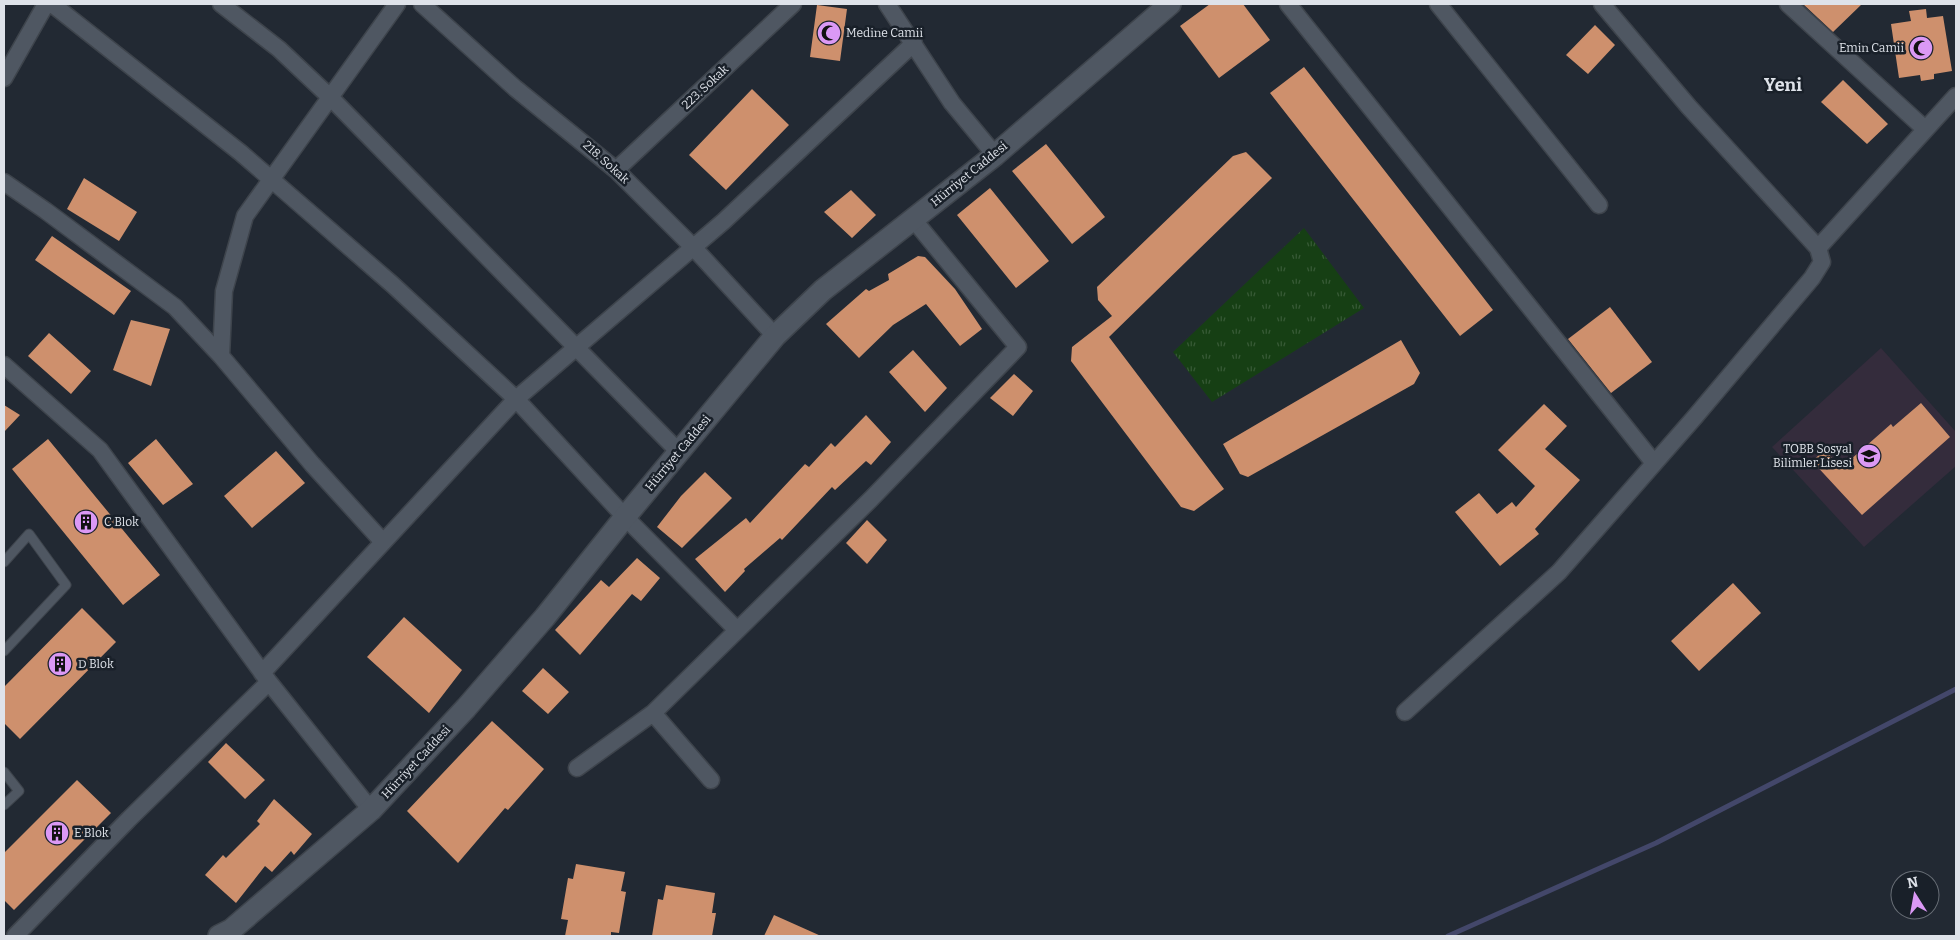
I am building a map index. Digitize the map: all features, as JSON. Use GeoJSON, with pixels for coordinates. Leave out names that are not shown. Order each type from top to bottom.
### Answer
{"type":"FeatureCollection","features":[{"type":"Feature","properties":{"kind":"street"},"geometry":{"type":"LineString","coordinates":[[4,78],[46,4]]}},
{"type":"Feature","properties":{"kind":"street"},"geometry":{"type":"LineString","coordinates":[[52,4],[272,179],[393,285],[516,399],[625,517],[737,630]]}},
{"type":"Feature","properties":{"kind":"street"},"geometry":{"type":"LineString","coordinates":[[221,4],[279,49],[331,98],[679,452]]}},
{"type":"Feature","properties":{"kind":"street"},"geometry":{"type":"LineString","coordinates":[[221,356],[224,291],[228,270],[245,216],[260,192],[272,179],[397,4]]}},
{"type":"Feature","properties":{"kind":"street","name":"218. Sokak"},"geometry":{"type":"LineString","coordinates":[[422,4],[514,88],[616,170],[693,247],[775,336]]}},
{"type":"Feature","properties":{"kind":"street","name":"223. Sokak"},"geometry":{"type":"LineString","coordinates":[[616,170],[793,4]]}},
{"type":"Feature","properties":{"kind":"street"},"geometry":{"type":"LineString","coordinates":[[887,4],[952,103],[995,155]]}},
{"type":"Feature","properties":{"kind":"street","name":"Hürriyet Caddesi"},"geometry":{"type":"LineString","coordinates":[[219,936],[231,930],[371,810],[466,708],[539,624],[775,336],[823,290],[995,155],[1170,4]]}},
{"type":"Feature","properties":{"kind":"street"},"geometry":{"type":"LineString","coordinates":[[1288,4],[1654,463]]}},
{"type":"Feature","properties":{"kind":"street"},"geometry":{"type":"LineString","coordinates":[[1438,4],[1599,205]]}},
{"type":"Feature","properties":{"kind":"street"},"geometry":{"type":"LineString","coordinates":[[1405,712],[1559,572],[1812,278],[1822,262],[1818,248],[1689,107],[1602,4]]}},
{"type":"Feature","properties":{"kind":"street"},"geometry":{"type":"LineString","coordinates":[[1788,4],[1925,129]]}},
{"type":"Feature","properties":{"kind":"street"},"geometry":{"type":"LineString","coordinates":[[15,936],[265,677],[383,542],[516,399],[724,221],[914,43]]}},
{"type":"Feature","properties":{"kind":"street"},"geometry":{"type":"LineString","coordinates":[[1818,248],[1956,96]]}},
{"type":"Feature","properties":{"kind":"street"},"geometry":{"type":"LineString","coordinates":[[4,182],[46,211],[175,308],[221,356],[312,464],[383,542]]}},
{"type":"Feature","properties":{"kind":"street"},"geometry":{"type":"LineString","coordinates":[[577,768],[653,713],[870,499],[1018,347],[913,219]]}},
{"type":"Feature","properties":{"kind":"street"},"geometry":{"type":"LineString","coordinates":[[4,365],[100,450],[265,677],[371,810]]}},
{"type":"Feature","properties":{"kind":"street"},"geometry":{"type":"LineString","coordinates":[[653,713],[711,780]]}},
{"type":"Feature","properties":{"kind":"lane"},"geometry":{"type":"LineString","coordinates":[[4,562],[30,534],[66,585],[4,651]]}},
{"type":"Feature","properties":{"kind":"lane"},"geometry":{"type":"LineString","coordinates":[[4,772],[19,791],[4,805]]}},
{"type":"Feature","properties":{"kind":"shaded area","name":"TOBB Sosyal Bilimler Lisesi"},"geometry":{"type":"Polygon","coordinates":[[[1881,348],[1956,432],[1956,466],[1864,547],[1772,447],[1881,348]]]}},
{"type":"Feature","properties":{"kind":"green space"},"geometry":{"type":"Polygon","coordinates":[[[1304,228],[1364,308],[1212,402],[1173,352],[1304,228]]]}},
{"type":"Feature","properties":{"kind":"building"},"geometry":{"type":"Polygon","coordinates":[[[1210,4],[1243,4],[1270,40],[1219,78],[1180,26],[1210,4]]]}},
{"type":"Feature","properties":{"kind":"building"},"geometry":{"type":"Polygon","coordinates":[[[1803,4],[1862,4],[1833,32],[1803,4]]]}},
{"type":"Feature","properties":{"kind":"building","name":"Medine Camii"},"geometry":{"type":"Polygon","coordinates":[[[817,5],[847,9],[840,61],[810,57],[817,5]]]}},
{"type":"Feature","properties":{"kind":"building","name":"Emin Camii"},"geometry":{"type":"Polygon","coordinates":[[[1926,9],[1927,18],[1943,16],[1952,71],[1934,74],[1934,79],[1921,81],[1920,75],[1899,78],[1891,24],[1911,21],[1909,11],[1926,9]]]}},
{"type":"Feature","properties":{"kind":"building"},"geometry":{"type":"Polygon","coordinates":[[[1595,25],[1615,45],[1588,74],[1566,55],[1595,25]]]}},
{"type":"Feature","properties":{"kind":"building"},"geometry":{"type":"Polygon","coordinates":[[[1304,67],[1493,310],[1460,336],[1270,93],[1304,67]]]}},
{"type":"Feature","properties":{"kind":"building"},"geometry":{"type":"Polygon","coordinates":[[[1843,80],[1888,124],[1867,144],[1821,102],[1843,80]]]}},
{"type":"Feature","properties":{"kind":"building"},"geometry":{"type":"Polygon","coordinates":[[[752,89],[789,125],[726,190],[689,155],[752,89]]]}},
{"type":"Feature","properties":{"kind":"building"},"geometry":{"type":"Polygon","coordinates":[[[1046,144],[1105,217],[1072,244],[1012,171],[1046,144]]]}},
{"type":"Feature","properties":{"kind":"building"},"geometry":{"type":"Polygon","coordinates":[[[1246,152],[1272,178],[1109,337],[1224,489],[1194,511],[1181,507],[1071,361],[1072,347],[1112,316],[1098,300],[1097,287],[1233,156],[1246,152]]]}},
{"type":"Feature","properties":{"kind":"building"},"geometry":{"type":"Polygon","coordinates":[[[84,178],[137,212],[119,241],[67,209],[84,178]]]}},
{"type":"Feature","properties":{"kind":"building"},"geometry":{"type":"Polygon","coordinates":[[[990,188],[1049,261],[1016,288],[957,215],[990,188]]]}},
{"type":"Feature","properties":{"kind":"building"},"geometry":{"type":"Polygon","coordinates":[[[851,190],[876,215],[852,238],[824,212],[851,190]]]}},
{"type":"Feature","properties":{"kind":"building"},"geometry":{"type":"Polygon","coordinates":[[[52,236],[131,291],[114,315],[35,260],[52,236]]]}},
{"type":"Feature","properties":{"kind":"building"},"geometry":{"type":"Polygon","coordinates":[[[918,256],[925,257],[955,289],[982,329],[960,346],[926,304],[893,325],[859,358],[826,324],[866,289],[869,291],[889,280],[888,274],[918,256]]]}},
{"type":"Feature","properties":{"kind":"building"},"geometry":{"type":"Polygon","coordinates":[[[1610,307],[1652,362],[1611,393],[1568,339],[1610,307]]]}},
{"type":"Feature","properties":{"kind":"building"},"geometry":{"type":"Polygon","coordinates":[[[131,320],[170,329],[151,386],[113,370],[131,320]]]}},
{"type":"Feature","properties":{"kind":"building"},"geometry":{"type":"Polygon","coordinates":[[[49,333],[91,371],[71,394],[28,356],[49,333]]]}},
{"type":"Feature","properties":{"kind":"building"},"geometry":{"type":"Polygon","coordinates":[[[1401,340],[1420,373],[1414,384],[1248,477],[1240,474],[1223,444],[1401,340]]]}},
{"type":"Feature","properties":{"kind":"building"},"geometry":{"type":"Polygon","coordinates":[[[913,350],[947,388],[925,412],[889,372],[913,350]]]}},
{"type":"Feature","properties":{"kind":"building"},"geometry":{"type":"Polygon","coordinates":[[[1014,374],[1033,391],[1013,416],[990,398],[1014,374]]]}},
{"type":"Feature","properties":{"kind":"building"},"geometry":{"type":"Polygon","coordinates":[[[1921,403],[1950,437],[1862,515],[1812,461],[1825,450],[1841,468],[1891,424],[1893,427],[1921,403]]]}},
{"type":"Feature","properties":{"kind":"building"},"geometry":{"type":"Polygon","coordinates":[[[1544,404],[1567,426],[1545,449],[1580,480],[1535,529],[1539,534],[1500,566],[1455,512],[1479,493],[1497,514],[1512,502],[1516,507],[1535,486],[1498,450],[1544,404]]]}},
{"type":"Feature","properties":{"kind":"building"},"geometry":{"type":"Polygon","coordinates":[[[4,405],[20,415],[4,432],[4,405]]]}},
{"type":"Feature","properties":{"kind":"building"},"geometry":{"type":"Polygon","coordinates":[[[866,415],[891,442],[871,465],[866,461],[835,490],[832,487],[782,540],[780,538],[744,569],[745,571],[725,592],[695,559],[746,518],[750,523],[805,464],[809,467],[831,443],[835,447],[866,415]]]}},
{"type":"Feature","properties":{"kind":"building","name":"C Blok"},"geometry":{"type":"Polygon","coordinates":[[[48,439],[160,575],[123,605],[12,469],[48,439]]]}},
{"type":"Feature","properties":{"kind":"building"},"geometry":{"type":"Polygon","coordinates":[[[156,439],[193,484],[163,505],[128,463],[156,439]]]}},
{"type":"Feature","properties":{"kind":"building"},"geometry":{"type":"Polygon","coordinates":[[[276,451],[305,483],[252,528],[224,496],[276,451]]]}},
{"type":"Feature","properties":{"kind":"building"},"geometry":{"type":"Polygon","coordinates":[[[705,472],[732,498],[682,548],[657,527],[681,496],[705,472]]]}},
{"type":"Feature","properties":{"kind":"building"},"geometry":{"type":"Polygon","coordinates":[[[867,520],[887,540],[867,564],[846,543],[867,520]]]}},
{"type":"Feature","properties":{"kind":"building"},"geometry":{"type":"Polygon","coordinates":[[[637,558],[660,578],[641,601],[632,594],[580,655],[555,630],[601,580],[609,587],[637,558]]]}},
{"type":"Feature","properties":{"kind":"building"},"geometry":{"type":"Polygon","coordinates":[[[1733,583],[1761,613],[1699,671],[1671,641],[1733,583]]]}},
{"type":"Feature","properties":{"kind":"building","name":"D Blok"},"geometry":{"type":"Polygon","coordinates":[[[82,608],[116,642],[20,739],[4,723],[4,687],[82,608]]]}},
{"type":"Feature","properties":{"kind":"building"},"geometry":{"type":"Polygon","coordinates":[[[404,617],[462,670],[429,713],[367,657],[404,617]]]}},
{"type":"Feature","properties":{"kind":"building"},"geometry":{"type":"Polygon","coordinates":[[[543,668],[569,692],[548,714],[522,691],[543,668]]]}},
{"type":"Feature","properties":{"kind":"building"},"geometry":{"type":"Polygon","coordinates":[[[492,721],[544,769],[508,810],[505,808],[458,863],[407,811],[492,721]]]}},
{"type":"Feature","properties":{"kind":"building"},"geometry":{"type":"Polygon","coordinates":[[[226,743],[265,780],[245,799],[208,762],[226,743]]]}},
{"type":"Feature","properties":{"kind":"building","name":"E Blok"},"geometry":{"type":"Polygon","coordinates":[[[77,780],[111,813],[14,910],[4,900],[4,853],[77,780]]]}},
{"type":"Feature","properties":{"kind":"building"},"geometry":{"type":"Polygon","coordinates":[[[274,799],[312,834],[294,855],[291,851],[272,872],[265,866],[236,903],[205,875],[223,855],[226,858],[260,824],[257,821],[274,799]]]}},
{"type":"Feature","properties":{"kind":"building"},"geometry":{"type":"Polygon","coordinates":[[[576,864],[625,872],[621,891],[626,892],[619,933],[611,932],[611,936],[565,936],[568,920],[561,919],[568,878],[573,879],[576,864]]]}},
{"type":"Feature","properties":{"kind":"building"},"geometry":{"type":"Polygon","coordinates":[[[666,885],[715,893],[712,913],[716,913],[712,936],[652,936],[658,899],[663,900],[666,885]]]}},
{"type":"Feature","properties":{"kind":"building"},"geometry":{"type":"Polygon","coordinates":[[[774,915],[821,936],[764,936],[774,915]]]}},
{"type":"Feature","properties":{"kind":"waterway"},"geometry":{"type":"LineString","coordinates":[[1448,936],[1656,843],[1956,689]]}},
{"type":"Feature","properties":{"kind":"place","name":"Medine Camii"},"geometry":{"type":"Point","coordinates":[829,33]}},
{"type":"Feature","properties":{"kind":"place","name":"Emin Camii"},"geometry":{"type":"Point","coordinates":[1921,48]}},
{"type":"Feature","properties":{"kind":"place","name":"TOBB Sosyal Bilimler Lisesi"},"geometry":{"type":"Point","coordinates":[1869,456]}},
{"type":"Feature","properties":{"kind":"place","name":"C Blok"},"geometry":{"type":"Point","coordinates":[86,522]}},
{"type":"Feature","properties":{"kind":"place","name":"D Blok"},"geometry":{"type":"Point","coordinates":[60,664]}},
{"type":"Feature","properties":{"kind":"place","name":"E Blok"},"geometry":{"type":"Point","coordinates":[57,833]}},
{"type":"Feature","properties":{"kind":"district","name":"Yeni"},"geometry":{"type":"Point","coordinates":[1783,85]}}]}
